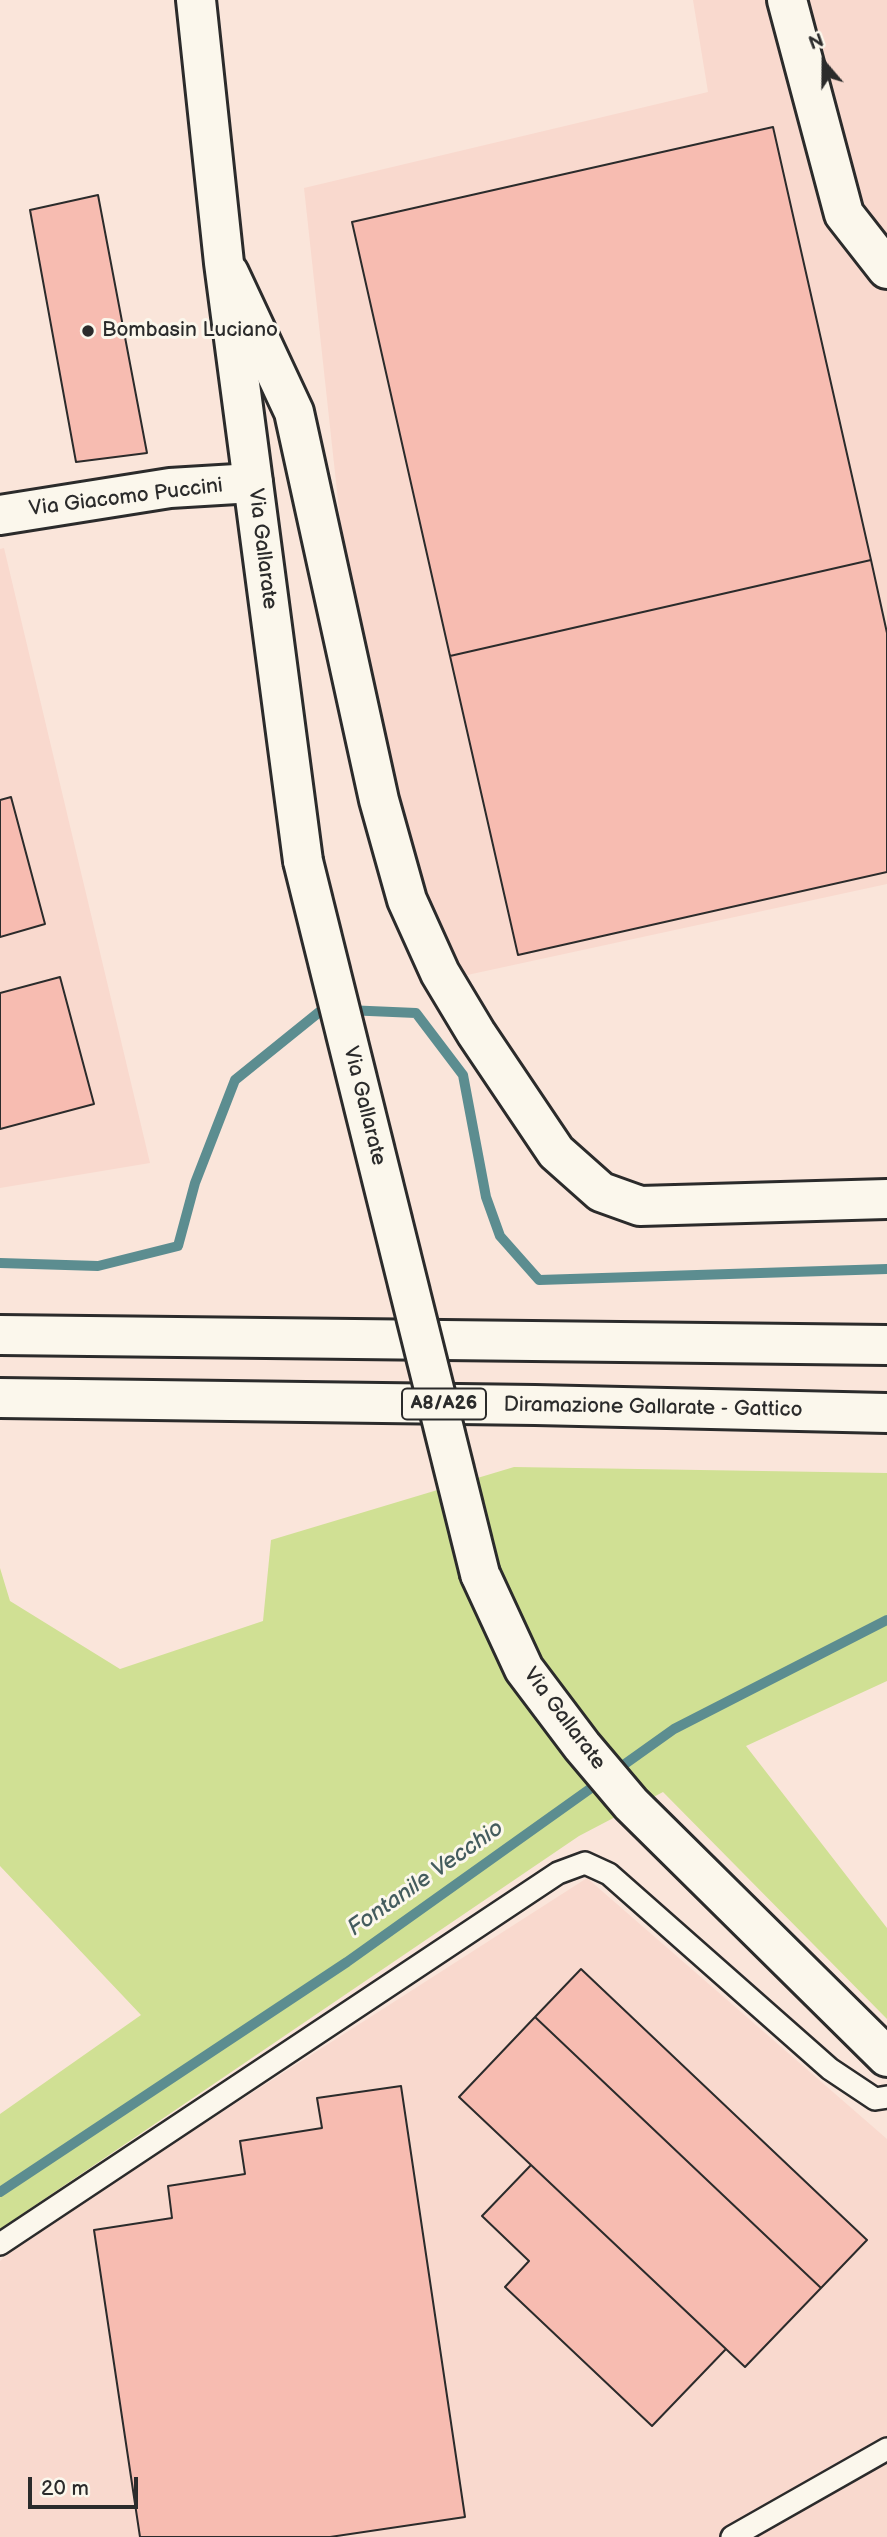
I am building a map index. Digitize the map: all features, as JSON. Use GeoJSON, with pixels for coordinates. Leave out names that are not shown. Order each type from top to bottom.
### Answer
{"type":"FeatureCollection","features":[{"type":"Feature","properties":{"kind":"main road","name":"Via Gallarate"},"geometry":{"type":"LineString","coordinates":[[196,0],[224,263],[303,861],[480,1574],[524,1669],[582,1746],[631,1804],[887,2057]]}},
{"type":"Feature","properties":{"kind":"main road"},"geometry":{"type":"LineString","coordinates":[[787,0],[844,214],[887,269]]}},
{"type":"Feature","properties":{"kind":"main road"},"geometry":{"type":"LineString","coordinates":[[224,263],[294,412],[379,800],[407,900],[440,973],[534,1121],[556,1152],[601,1192],[640,1206],[887,1199]]}},
{"type":"Feature","properties":{"kind":"main road","name":"Via Giacomo Puccini"},"geometry":{"type":"LineString","coordinates":[[0,515],[170,488],[253,483]]}},
{"type":"Feature","properties":{"kind":"main road"},"geometry":{"type":"LineString","coordinates":[[0,1335],[887,1345]]}},
{"type":"Feature","properties":{"kind":"main road","name":"Diramazione Gallarate - Gattico"},"geometry":{"type":"LineString","coordinates":[[0,1398],[887,1413]]}},
{"type":"Feature","properties":{"kind":"lane"},"geometry":{"type":"LineString","coordinates":[[0,2244],[558,1873],[584,1863],[609,1874],[830,2069],[875,2099],[887,2096]]}},
{"type":"Feature","properties":{"kind":"lane"},"geometry":{"type":"LineString","coordinates":[[732,2537],[887,2449]]}},
{"type":"Feature","properties":{"kind":"shaded area"},"geometry":{"type":"Polygon","coordinates":[[[693,0],[887,0],[887,884],[458,977],[403,822],[342,537],[304,188],[708,92],[693,0]]]}},
{"type":"Feature","properties":{"kind":"shaded area"},"geometry":{"type":"Polygon","coordinates":[[[4,548],[150,1163],[0,1188],[0,549],[4,548]]]}},
{"type":"Feature","properties":{"kind":"shaded area"},"geometry":{"type":"Polygon","coordinates":[[[587,1878],[887,2139],[887,2537],[0,2537],[0,2261],[32,2234],[587,1878]]]}},
{"type":"Feature","properties":{"kind":"green space"},"geometry":{"type":"Polygon","coordinates":[[[514,1467],[887,1473],[887,1681],[746,1746],[887,1928],[887,2019],[663,1792],[579,1836],[0,2229],[0,2114],[141,2015],[0,1866],[0,1568],[10,1601],[120,1669],[263,1621],[271,1540],[514,1467]]]}},
{"type":"Feature","properties":{"kind":"building"},"geometry":{"type":"Polygon","coordinates":[[[773,127],[871,560],[450,656],[352,222],[773,127]]]}},
{"type":"Feature","properties":{"kind":"building","name":"Bombasin Luciano"},"geometry":{"type":"Polygon","coordinates":[[[98,195],[147,453],[76,462],[30,210],[98,195]]]}},
{"type":"Feature","properties":{"kind":"building"},"geometry":{"type":"Polygon","coordinates":[[[871,560],[887,633],[887,872],[518,955],[450,656],[871,560]]]}},
{"type":"Feature","properties":{"kind":"building"},"geometry":{"type":"Polygon","coordinates":[[[11,797],[45,924],[0,937],[0,800],[11,797]]]}},
{"type":"Feature","properties":{"kind":"building"},"geometry":{"type":"Polygon","coordinates":[[[60,977],[94,1104],[0,1129],[0,993],[60,977]]]}},
{"type":"Feature","properties":{"kind":"building"},"geometry":{"type":"Polygon","coordinates":[[[581,1969],[867,2240],[821,2288],[535,2017],[581,1969]]]}},
{"type":"Feature","properties":{"kind":"building"},"geometry":{"type":"Polygon","coordinates":[[[535,2017],[821,2288],[745,2367],[459,2097],[535,2017]]]}},
{"type":"Feature","properties":{"kind":"building"},"geometry":{"type":"Polygon","coordinates":[[[401,2086],[465,2517],[330,2537],[140,2537],[94,2230],[172,2218],[168,2186],[245,2174],[240,2141],[322,2128],[317,2098],[401,2086]]]}},
{"type":"Feature","properties":{"kind":"building"},"geometry":{"type":"Polygon","coordinates":[[[531,2165],[726,2349],[652,2426],[505,2287],[529,2261],[482,2216],[531,2165]]]}},
{"type":"Feature","properties":{"kind":"waterway"},"geometry":{"type":"LineString","coordinates":[[0,1263],[98,1266],[178,1246],[195,1183],[235,1080],[323,1009],[416,1013],[463,1075],[486,1197],[500,1236],[539,1280],[887,1269]]}},
{"type":"Feature","properties":{"kind":"waterway","name":"Fontanile Vecchio"},"geometry":{"type":"LineString","coordinates":[[0,2192],[347,1962],[674,1729],[887,1620]]}},
{"type":"Feature","properties":{"kind":"place","name":"Bombasin Luciano"},"geometry":{"type":"Point","coordinates":[88,331]}}]}
